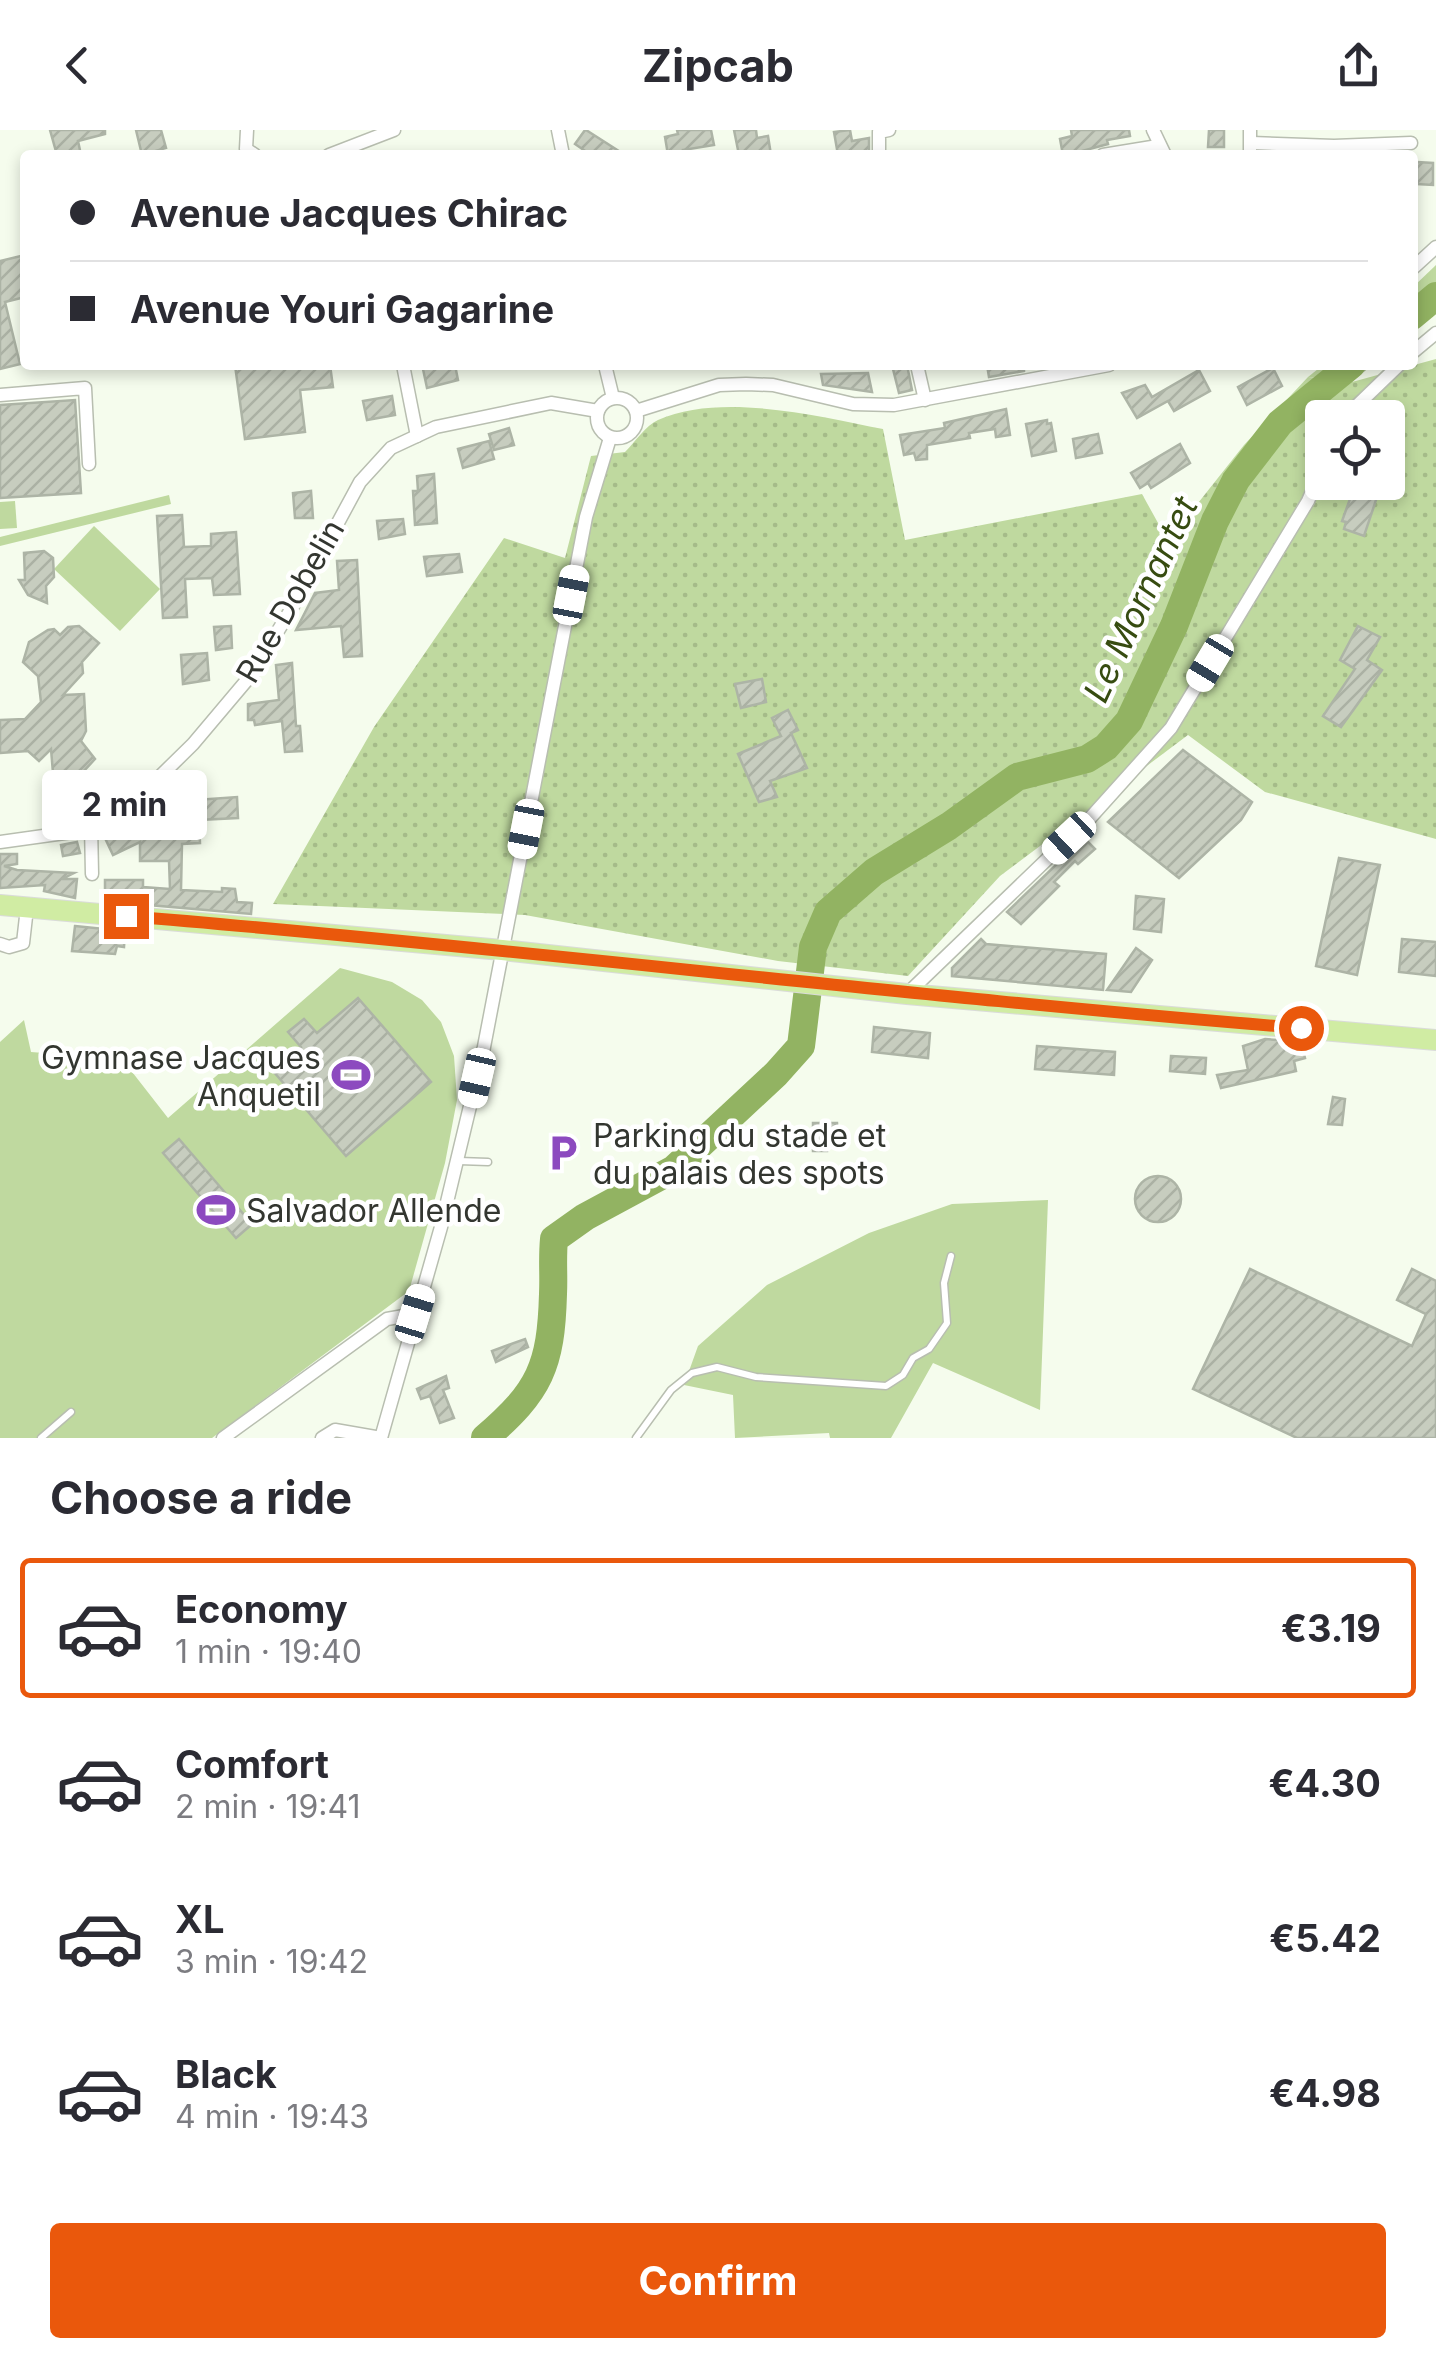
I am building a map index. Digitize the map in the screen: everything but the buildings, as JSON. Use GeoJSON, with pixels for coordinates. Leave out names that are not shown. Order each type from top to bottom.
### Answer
{"type":"FeatureCollection","features":[{"type":"Feature","properties":{"kind":"main road"},"geometry":{"type":"LineString","coordinates":[[0,905],[502,950],[907,994],[1436,1040]]}},
{"type":"Feature","properties":{"kind":"street"},"geometry":{"type":"LineString","coordinates":[[342,150],[394,130]]}},
{"type":"Feature","properties":{"kind":"street"},"geometry":{"type":"LineString","coordinates":[[879,150],[879,132],[889,130]]}},
{"type":"Feature","properties":{"kind":"street"},"geometry":{"type":"LineString","coordinates":[[1152,130],[1162,150]]}},
{"type":"Feature","properties":{"kind":"street"},"geometry":{"type":"LineString","coordinates":[[1251,143],[1334,150],[1410,143]]}},
{"type":"Feature","properties":{"kind":"street"},"geometry":{"type":"LineString","coordinates":[[405,370],[417,436]]}},
{"type":"Feature","properties":{"kind":"street"},"geometry":{"type":"LineString","coordinates":[[607,370],[613,398]]}},
{"type":"Feature","properties":{"kind":"street"},"geometry":{"type":"LineString","coordinates":[[917,370],[925,400]]}},
{"type":"Feature","properties":{"kind":"street"},"geometry":{"type":"LineString","coordinates":[[636,411],[719,385],[774,385],[853,404],[894,405],[1083,370]]}},
{"type":"Feature","properties":{"kind":"street"},"geometry":{"type":"LineString","coordinates":[[1363,400],[1394,370]]}},
{"type":"Feature","properties":{"kind":"street"},"geometry":{"type":"LineString","coordinates":[[0,395],[85,388],[89,464]]}},
{"type":"Feature","properties":{"kind":"street"},"geometry":{"type":"LineString","coordinates":[[613,398],[627,401],[636,411],[636,424],[630,434],[610,438],[599,428],[598,411],[613,398]]}},
{"type":"Feature","properties":{"kind":"street","name":"Rue Dobelin"},"geometry":{"type":"LineString","coordinates":[[0,842],[40,839],[92,825],[138,798],[214,722],[252,674],[294,606],[360,482],[391,448],[436,427],[551,403],[598,411]]}},
{"type":"Feature","properties":{"kind":"street"},"geometry":{"type":"LineString","coordinates":[[322,1438],[335,1430],[381,1438],[457,1161],[586,517],[610,438]]}},
{"type":"Feature","properties":{"kind":"street"},"geometry":{"type":"LineString","coordinates":[[907,994],[1092,817],[1171,728],[1308,500]]}},
{"type":"Feature","properties":{"kind":"street"},"geometry":{"type":"LineString","coordinates":[[92,825],[92,874]]}},
{"type":"Feature","properties":{"kind":"street"},"geometry":{"type":"LineString","coordinates":[[0,944],[9,948],[23,943],[27,908]]}},
{"type":"Feature","properties":{"kind":"street"},"geometry":{"type":"LineString","coordinates":[[222,1438],[387,1319],[415,1314]]}},
{"type":"Feature","properties":{"kind":"lane"},"geometry":{"type":"LineString","coordinates":[[457,1161],[488,1162]]}},
{"type":"Feature","properties":{"kind":"lane"},"geometry":{"type":"LineString","coordinates":[[636,1438],[671,1390],[692,1374],[716,1367],[756,1377],[886,1386],[902,1376],[913,1358],[929,1349],[947,1323],[944,1283],[951,1256]]}},
{"type":"Feature","properties":{"kind":"lane"},"geometry":{"type":"LineString","coordinates":[[41,1438],[70,1412]]}},
{"type":"Feature","properties":{"kind":"green space"},"geometry":{"type":"Polygon","coordinates":[[[1436,265],[1436,311],[1418,327],[1418,282],[1436,265]]]}},
{"type":"Feature","properties":{"kind":"green space"},"geometry":{"type":"Polygon","coordinates":[[[1436,359],[1436,839],[1265,792],[1188,735],[1000,876],[908,976],[778,961],[525,915],[273,904],[374,727],[504,538],[565,558],[591,456],[625,452],[658,420],[683,412],[740,407],[800,413],[883,429],[905,540],[1142,494],[1168,541],[1244,445],[1308,377],[1352,382],[1396,370],[1418,370],[1418,364],[1436,359]]]}},
{"type":"Feature","properties":{"kind":"green space"},"geometry":{"type":"Polygon","coordinates":[[[1317,370],[1366,370],[1352,382],[1308,377],[1317,370]]]}},
{"type":"Feature","properties":{"kind":"green space"},"geometry":{"type":"Polygon","coordinates":[[[169,495],[171,504],[0,546],[0,537],[169,495]]]}},
{"type":"Feature","properties":{"kind":"green space"},"geometry":{"type":"Polygon","coordinates":[[[15,501],[17,528],[0,529],[0,502],[15,501]]]}},
{"type":"Feature","properties":{"kind":"green space"},"geometry":{"type":"Polygon","coordinates":[[[94,526],[160,589],[120,631],[54,569],[94,526]]]}},
{"type":"Feature","properties":{"kind":"green space","name":"Salvador Allende"},"geometry":{"type":"Polygon","coordinates":[[[340,968],[392,982],[422,1000],[441,1022],[454,1056],[457,1100],[445,1163],[409,1291],[212,1438],[0,1438],[0,1042],[24,1020],[31,1052],[122,1059],[168,1118],[340,968]]]}},
{"type":"Feature","properties":{"kind":"green space"},"geometry":{"type":"Polygon","coordinates":[[[1048,1200],[1040,1410],[933,1363],[891,1438],[830,1438],[829,1433],[735,1438],[733,1395],[684,1385],[698,1346],[767,1285],[869,1233],[952,1204],[1048,1200]]]}},
{"type":"Feature","properties":{"kind":"waterway","name":"Le Mornantet"},"geometry":{"type":"LineString","coordinates":[[1418,311],[1436,296]]}},
{"type":"Feature","properties":{"kind":"waterway","name":"Le Mornantet"},"geometry":{"type":"LineString","coordinates":[[485,1438],[519,1406],[545,1359],[552,1319],[554,1239],[585,1217],[674,1169],[801,1046],[813,947],[828,912],[874,872],[949,826],[1017,777],[1087,759],[1106,747],[1129,721],[1236,480],[1280,423],[1345,370]]}},
{"type":"Feature","properties":{"kind":"place","name":"Gymnase Jacques Anquetil"},"geometry":{"type":"Point","coordinates":[351,1075]}},
{"type":"Feature","properties":{"kind":"place","name":"Parking du stade et du palais des spots"},"geometry":{"type":"Point","coordinates":[563,1153]}},
{"type":"Feature","properties":{"kind":"place","name":"Salvador Allende"},"geometry":{"type":"Point","coordinates":[216,1210]}},
{"type":"Feature","properties":{"kind":"route"},"geometry":{"type":"LineString","coordinates":[[126,916],[502,950],[907,994],[1301,1028]]}}]}
